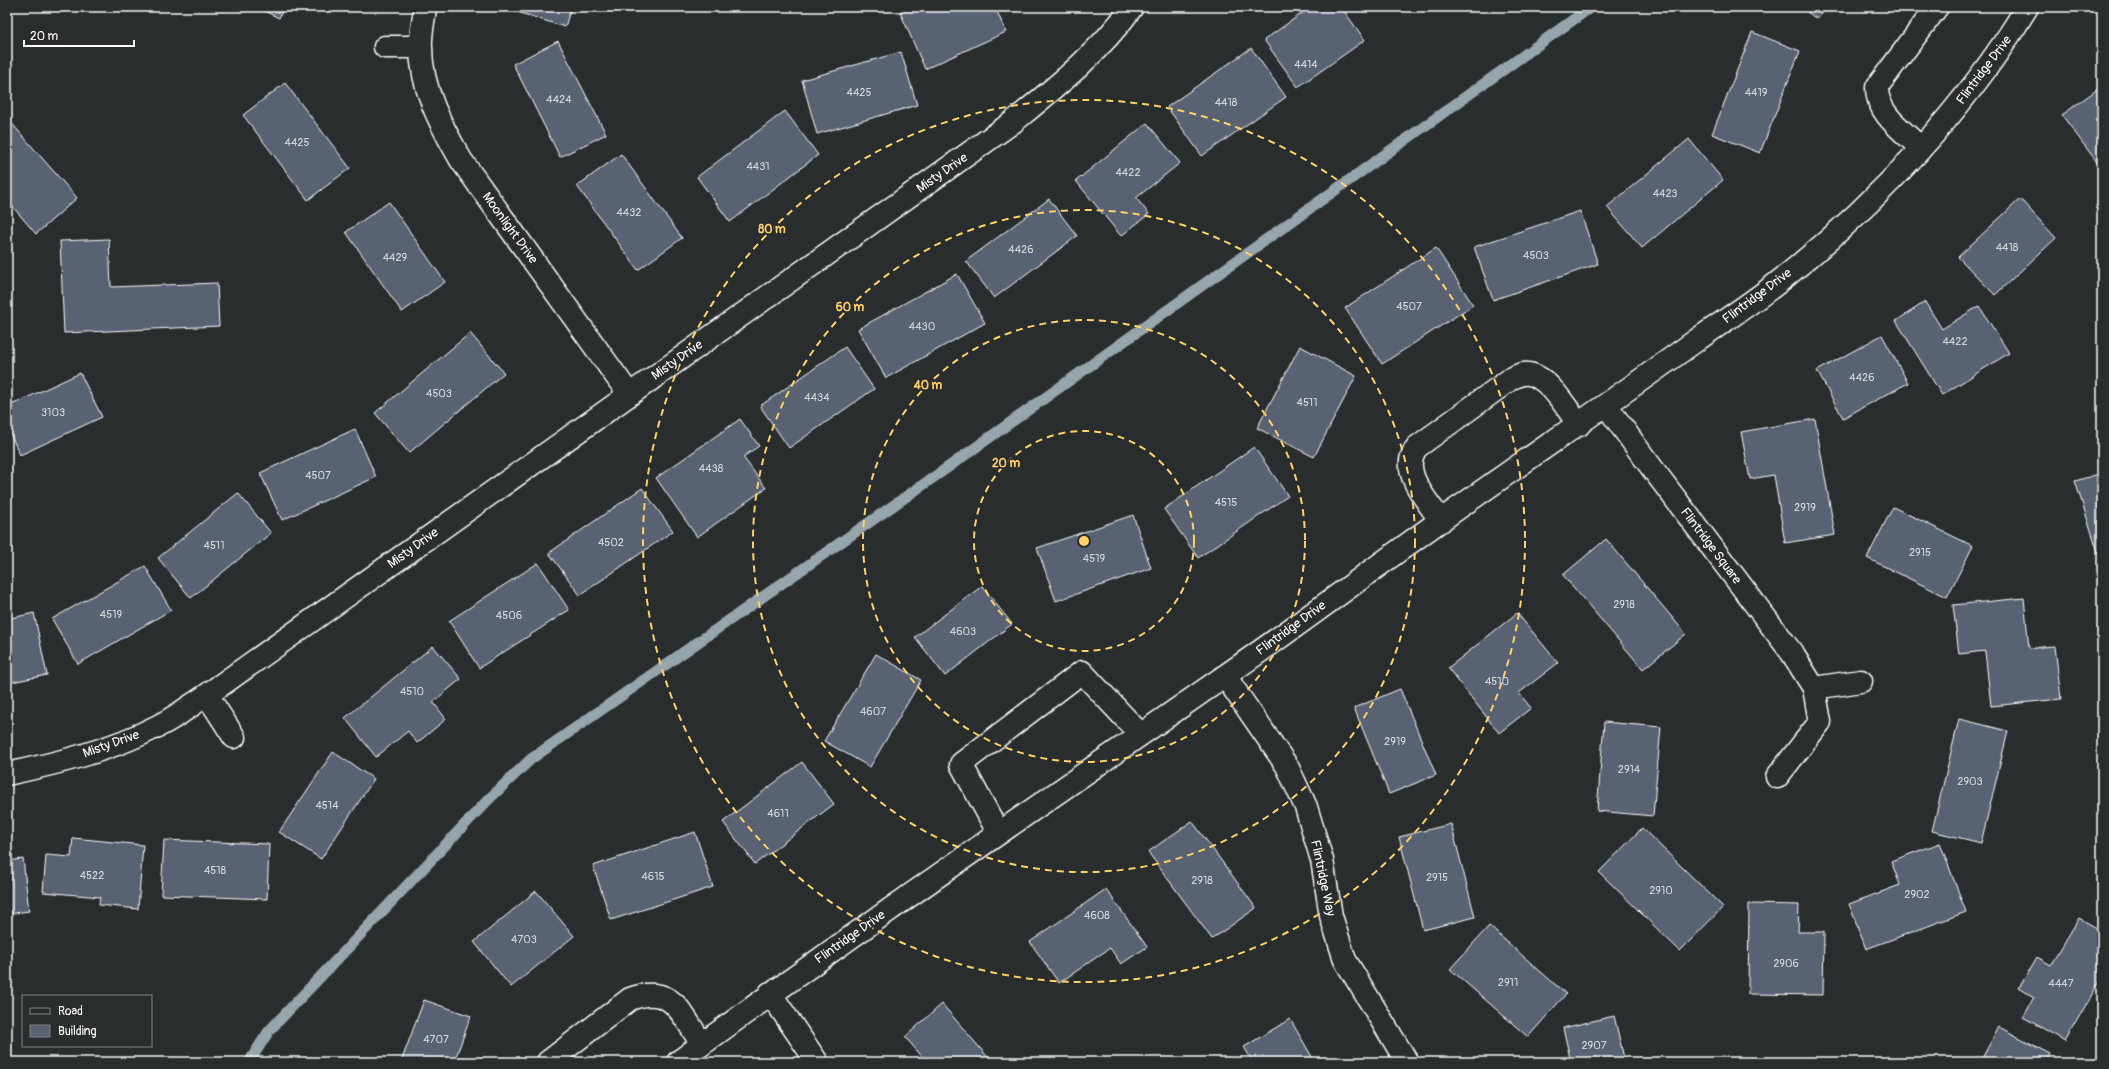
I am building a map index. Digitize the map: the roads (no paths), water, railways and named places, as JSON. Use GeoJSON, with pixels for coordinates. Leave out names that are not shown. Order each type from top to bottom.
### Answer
{"type":"FeatureCollection","features":[{"type":"Feature","properties":{"kind":"street","name":"Moonlight Drive"},"geometry":{"type":"LineString","coordinates":[[425,7],[421,47],[427,88],[440,123],[461,160],[629,394]]}},
{"type":"Feature","properties":{"kind":"street","name":"Misty Drive"},"geometry":{"type":"LineString","coordinates":[[7,774],[67,759],[116,744],[158,726],[207,695],[1013,122],[1066,80],[1117,28],[1132,7]]}},
{"type":"Feature","properties":{"kind":"street"},"geometry":{"type":"LineString","coordinates":[[1921,148],[1884,113],[1877,98],[1877,87],[1937,7]]}},
{"type":"Feature","properties":{"kind":"street","name":"Flintridge Drive"},"geometry":{"type":"LineString","coordinates":[[678,1062],[770,994],[998,832],[1225,676],[1440,521],[1579,425],[1785,277],[1875,196],[1921,148],[1944,122],[2004,45],[2027,7]]}},
{"type":"Feature","properties":{"kind":"street"},"geometry":{"type":"LineString","coordinates":[[385,47],[421,47]]}},
{"type":"Feature","properties":{"kind":"street"},"geometry":{"type":"LineString","coordinates":[[1440,521],[1413,478],[1410,464],[1412,454],[1417,447],[1512,378],[1524,374],[1536,376],[1547,382],[1579,425]]}},
{"type":"Feature","properties":{"kind":"street","name":"Flintridge Square"},"geometry":{"type":"LineString","coordinates":[[1606,405],[1792,653],[1814,688],[1820,722],[1777,777]]}},
{"type":"Feature","properties":{"kind":"street"},"geometry":{"type":"LineString","coordinates":[[998,832],[961,764],[1082,672],[1140,734]]}},
{"type":"Feature","properties":{"kind":"street","name":"Flintridge Way"},"geometry":{"type":"LineString","coordinates":[[1225,676],[1288,766],[1308,815],[1322,860],[1331,916],[1346,960],[1407,1062]]}},
{"type":"Feature","properties":{"kind":"street"},"geometry":{"type":"LineString","coordinates":[[1814,688],[1861,682]]}},
{"type":"Feature","properties":{"kind":"street"},"geometry":{"type":"LineString","coordinates":[[207,695],[234,737]]}},
{"type":"Feature","properties":{"kind":"street"},"geometry":{"type":"LineString","coordinates":[[548,1062],[630,999],[644,994],[657,994],[672,1000],[702,1044]]}},
{"type":"Feature","properties":{"kind":"street"},"geometry":{"type":"LineString","coordinates":[[770,994],[817,1062]]}},
{"type":"Feature","properties":{"kind":"waterway"},"geometry":{"type":"LineString","coordinates":[[249,1062],[269,1031],[488,800],[531,759],[947,468],[1591,7]]}}]}
